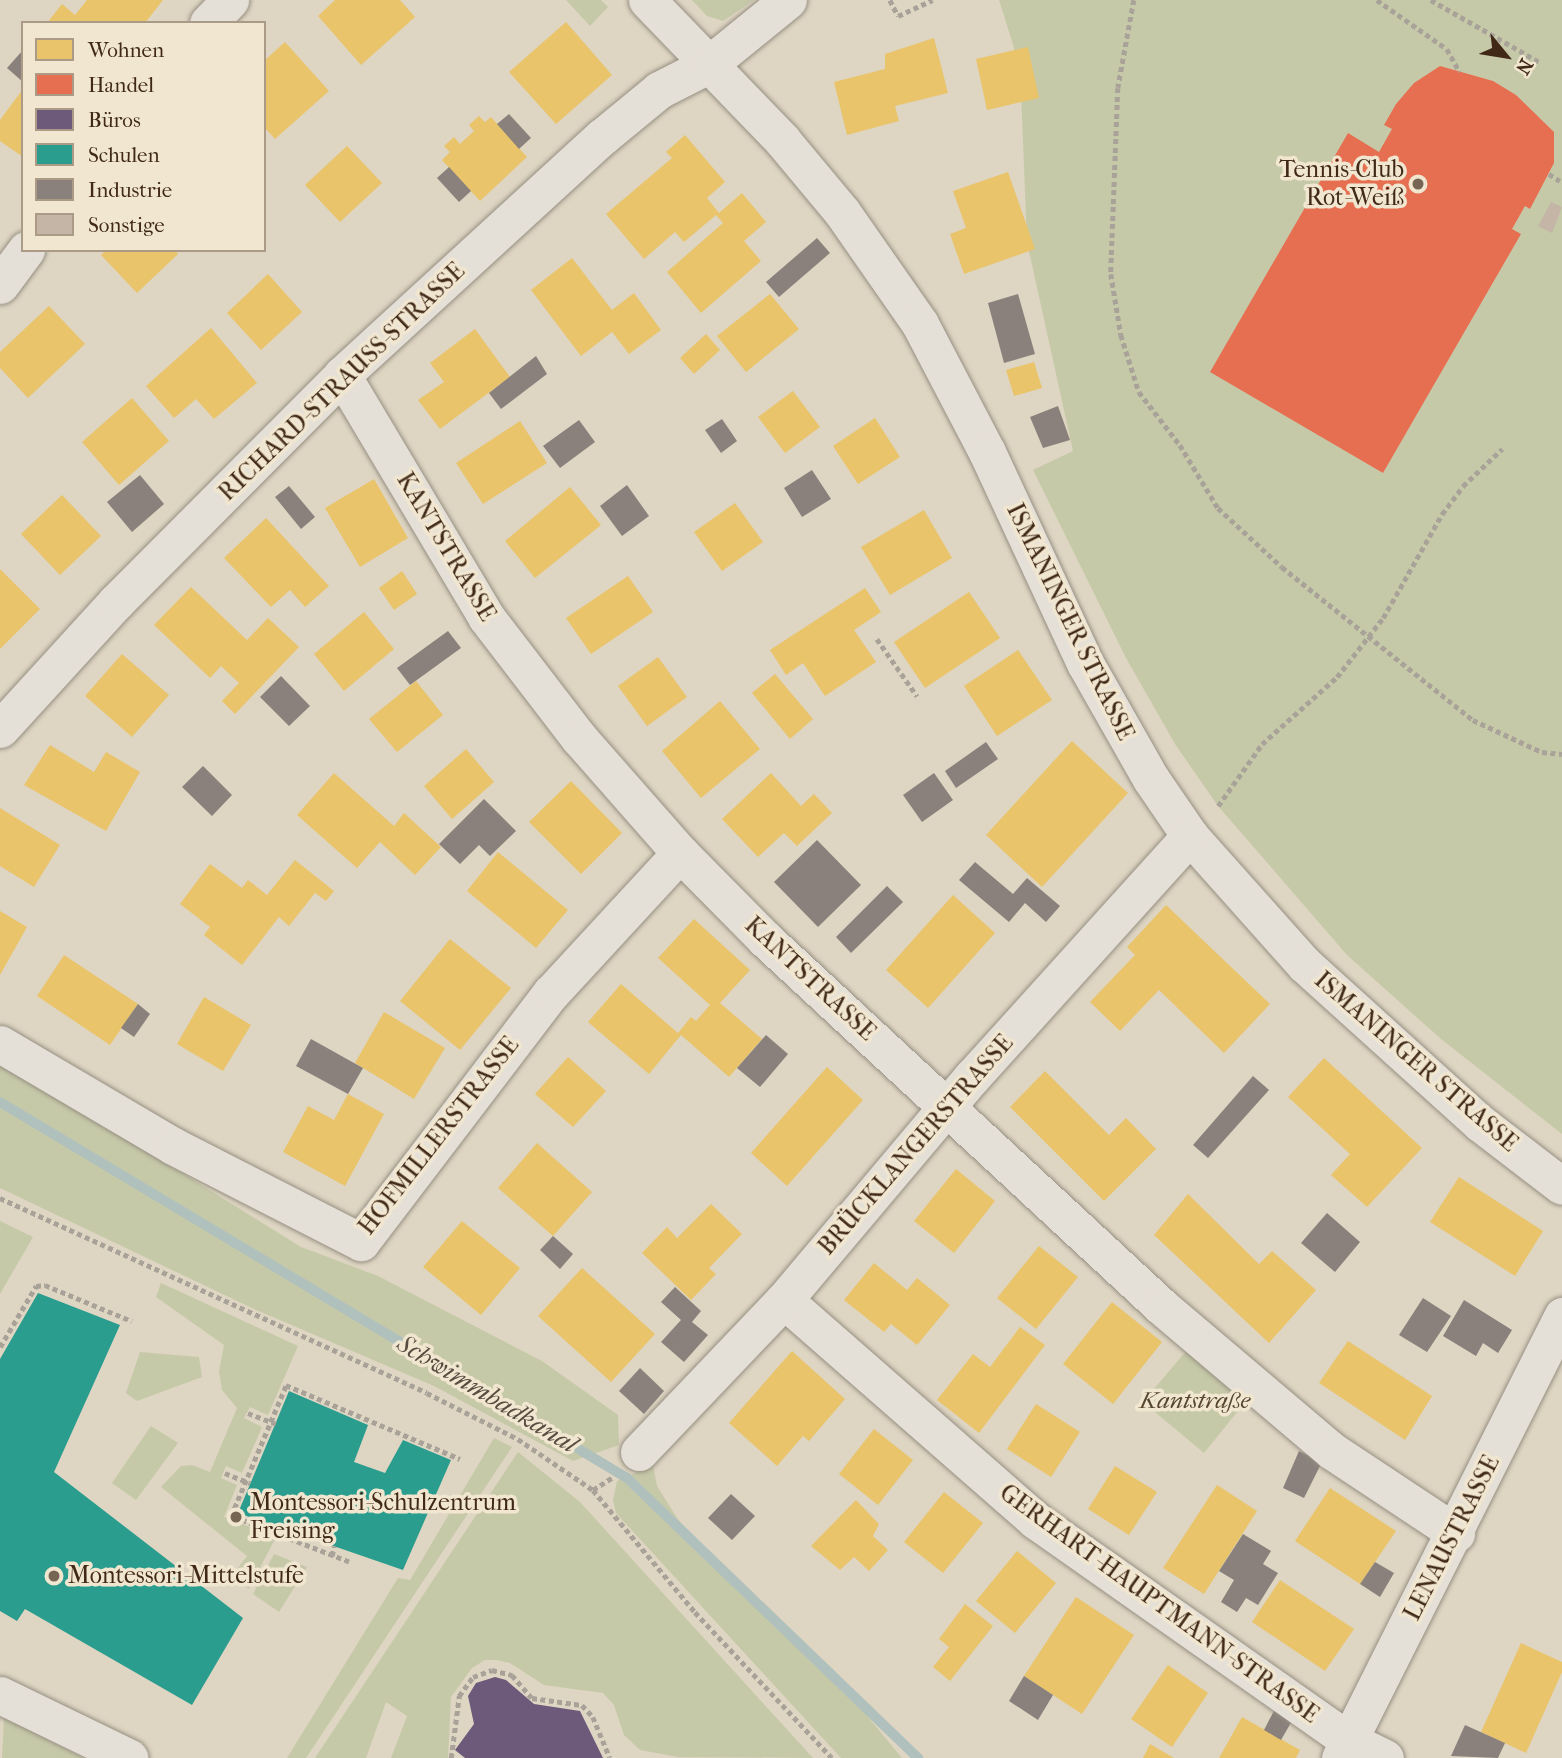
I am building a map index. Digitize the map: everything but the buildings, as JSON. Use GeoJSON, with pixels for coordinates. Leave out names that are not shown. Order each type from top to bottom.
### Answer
{"type":"FeatureCollection","features":[{"type":"Feature","properties":{"kind":"street"},"geometry":{"type":"LineString","coordinates":[[210,21],[230,0]]}},
{"type":"Feature","properties":{"kind":"street","name":"ISMANINGER STRASSE"},"geometry":{"type":"LineString","coordinates":[[647,0],[782,140],[842,212],[920,324],[987,452],[1085,663],[1151,779],[1190,836],[1305,965],[1480,1124],[1562,1186]]}},
{"type":"Feature","properties":{"kind":"street","name":"RICHARD-STRAUSS-STRASSE"},"geometry":{"type":"LineString","coordinates":[[0,729],[116,602],[342,375],[603,137],[659,90],[708,65],[788,0]]}},
{"type":"Feature","properties":{"kind":"street"},"geometry":{"type":"LineString","coordinates":[[0,285],[25,252]]}},
{"type":"Feature","properties":{"kind":"street","name":"KANTSTRASSE"},"geometry":{"type":"LineString","coordinates":[[342,375],[486,617],[579,738],[680,853],[765,939],[1161,1306],[1282,1409],[1402,1501],[1457,1532]]}},
{"type":"Feature","properties":{"kind":"street","name":"BRÜCKLANGERSTRASSE"},"geometry":{"type":"LineString","coordinates":[[639,1452],[784,1300],[947,1105],[1190,836]]}},
{"type":"Feature","properties":{"kind":"street","name":"HOFMILLERSTRASSE"},"geometry":{"type":"LineString","coordinates":[[0,1044],[173,1146],[361,1242],[551,993],[680,853]]}},
{"type":"Feature","properties":{"kind":"street","name":"GERHART-HAUPTMANN-STRASSE"},"geometry":{"type":"LineString","coordinates":[[784,1300],[1035,1521],[1344,1749],[1385,1758]]}},
{"type":"Feature","properties":{"kind":"street","name":"LENAUSTRASSE"},"geometry":{"type":"LineString","coordinates":[[1344,1749],[1457,1532],[1562,1316]]}},
{"type":"Feature","properties":{"kind":"street"},"geometry":{"type":"LineString","coordinates":[[0,1695],[130,1758]]}},
{"type":"Feature","properties":{"kind":"path"},"geometry":{"type":"LineString","coordinates":[[890,0],[898,16],[933,0]]}},
{"type":"Feature","properties":{"kind":"path"},"geometry":{"type":"LineString","coordinates":[[1134,0],[1118,88],[1111,274],[1121,335],[1139,392],[1180,445],[1218,508],[1368,637],[1473,720],[1542,752],[1562,754]]}},
{"type":"Feature","properties":{"kind":"path"},"geometry":{"type":"LineString","coordinates":[[1377,0],[1447,49],[1460,72]]}},
{"type":"Feature","properties":{"kind":"path"},"geometry":{"type":"LineString","coordinates":[[1431,0],[1541,63]]}},
{"type":"Feature","properties":{"kind":"path"},"geometry":{"type":"LineString","coordinates":[[1549,174],[1560,181]]}},
{"type":"Feature","properties":{"kind":"path"},"geometry":{"type":"LineString","coordinates":[[1218,806],[1262,744],[1337,677],[1368,637],[1442,514],[1463,486],[1502,449]]}},
{"type":"Feature","properties":{"kind":"path"},"geometry":{"type":"LineString","coordinates":[[877,639],[917,696]]}},
{"type":"Feature","properties":{"kind":"path"},"geometry":{"type":"LineString","coordinates":[[0,1198],[427,1393],[518,1439],[593,1490],[695,1612],[832,1758]]}},
{"type":"Feature","properties":{"kind":"path"},"geometry":{"type":"LineString","coordinates":[[0,1347],[36,1286],[45,1285],[132,1321]]}},
{"type":"Feature","properties":{"kind":"path"},"geometry":{"type":"LineString","coordinates":[[349,1562],[231,1516],[273,1423],[286,1385],[460,1459]]}},
{"type":"Feature","properties":{"kind":"path"},"geometry":{"type":"LineString","coordinates":[[248,1413],[273,1423]]}},
{"type":"Feature","properties":{"kind":"path"},"geometry":{"type":"LineString","coordinates":[[225,1473],[248,1482]]}},
{"type":"Feature","properties":{"kind":"path"},"geometry":{"type":"LineString","coordinates":[[593,1490],[610,1479]]}},
{"type":"Feature","properties":{"kind":"path"},"geometry":{"type":"LineString","coordinates":[[332,1556],[334,1546]]}},
{"type":"Feature","properties":{"kind":"path"},"geometry":{"type":"LineString","coordinates":[[451,1758],[459,1696],[480,1671],[492,1670],[512,1675],[532,1698],[583,1705],[593,1717],[610,1758]]}},
{"type":"Feature","properties":{"kind":"green space"},"geometry":{"type":"Polygon","coordinates":[[[566,0],[601,0],[608,7],[590,26],[566,0]]]}},
{"type":"Feature","properties":{"kind":"green space"},"geometry":{"type":"Polygon","coordinates":[[[692,0],[754,0],[723,21],[707,16],[692,0]]]}},
{"type":"Feature","properties":{"kind":"green space"},"geometry":{"type":"Polygon","coordinates":[[[999,0],[1562,0],[1562,1134],[1441,1039],[1347,955],[1218,806],[1175,744],[1126,658],[1033,470],[1073,451],[1027,242],[1020,67],[999,0]]]}},
{"type":"Feature","properties":{"kind":"green space"},"geometry":{"type":"Polygon","coordinates":[[[0,1060],[301,1247],[378,1276],[542,1361],[618,1415],[619,1445],[573,1461],[434,1386],[254,1309],[0,1188],[0,1060]]]}},
{"type":"Feature","properties":{"kind":"green space"},"geometry":{"type":"Polygon","coordinates":[[[0,1221],[33,1237],[0,1294],[0,1221]]]}},
{"type":"Feature","properties":{"kind":"green space"},"geometry":{"type":"Polygon","coordinates":[[[161,1283],[298,1346],[268,1415],[250,1407],[244,1418],[262,1427],[242,1473],[226,1466],[221,1478],[237,1485],[224,1517],[276,1537],[249,1589],[232,1576],[247,1556],[161,1487],[181,1466],[192,1465],[210,1472],[237,1408],[222,1390],[219,1371],[224,1345],[156,1297],[161,1283]]]}},
{"type":"Feature","properties":{"kind":"green space","name":"Kantstraße"},"geometry":{"type":"Polygon","coordinates":[[[1187,1350],[1247,1400],[1204,1453],[1143,1402],[1187,1350]]]}},
{"type":"Feature","properties":{"kind":"green space"},"geometry":{"type":"Polygon","coordinates":[[[140,1352],[199,1357],[202,1377],[137,1401],[126,1393],[140,1352]]]}},
{"type":"Feature","properties":{"kind":"green space"},"geometry":{"type":"Polygon","coordinates":[[[151,1426],[178,1443],[136,1500],[112,1483],[151,1426]]]}},
{"type":"Feature","properties":{"kind":"green space"},"geometry":{"type":"Polygon","coordinates":[[[494,1438],[512,1447],[306,1758],[287,1758],[398,1578],[410,1580],[494,1438]]]}},
{"type":"Feature","properties":{"kind":"green space"},"geometry":{"type":"Polygon","coordinates":[[[518,1452],[580,1502],[813,1758],[678,1757],[640,1750],[624,1735],[614,1705],[603,1693],[544,1685],[510,1663],[485,1660],[472,1668],[451,1697],[448,1758],[391,1758],[407,1716],[386,1702],[366,1758],[315,1758],[518,1452]]]}},
{"type":"Feature","properties":{"kind":"green space"},"geometry":{"type":"Polygon","coordinates":[[[653,1465],[657,1486],[677,1518],[725,1578],[859,1706],[902,1758],[841,1758],[616,1513],[613,1501],[617,1481],[653,1465]]]}},
{"type":"Feature","properties":{"kind":"green space"},"geometry":{"type":"Polygon","coordinates":[[[274,1554],[307,1567],[279,1612],[253,1594],[274,1554]]]}},
{"type":"Feature","properties":{"kind":"green space"},"geometry":{"type":"Polygon","coordinates":[[[4,1717],[83,1758],[2,1758],[4,1717]]]}},
{"type":"Feature","properties":{"kind":"waterway","name":"Schwimmbadkanal"},"geometry":{"type":"LineString","coordinates":[[0,1102],[627,1478],[918,1758]]}},
{"type":"Feature","properties":{"kind":"place","name":"Tennis-Club Rot-Weiß"},"geometry":{"type":"Point","coordinates":[1418,184]}},
{"type":"Feature","properties":{"kind":"place","name":"Montessori-Schulzentrum Freising"},"geometry":{"type":"Point","coordinates":[236,1517]}},
{"type":"Feature","properties":{"kind":"place","name":"Montessori-Mittelstufe"},"geometry":{"type":"Point","coordinates":[54,1576]}}]}
